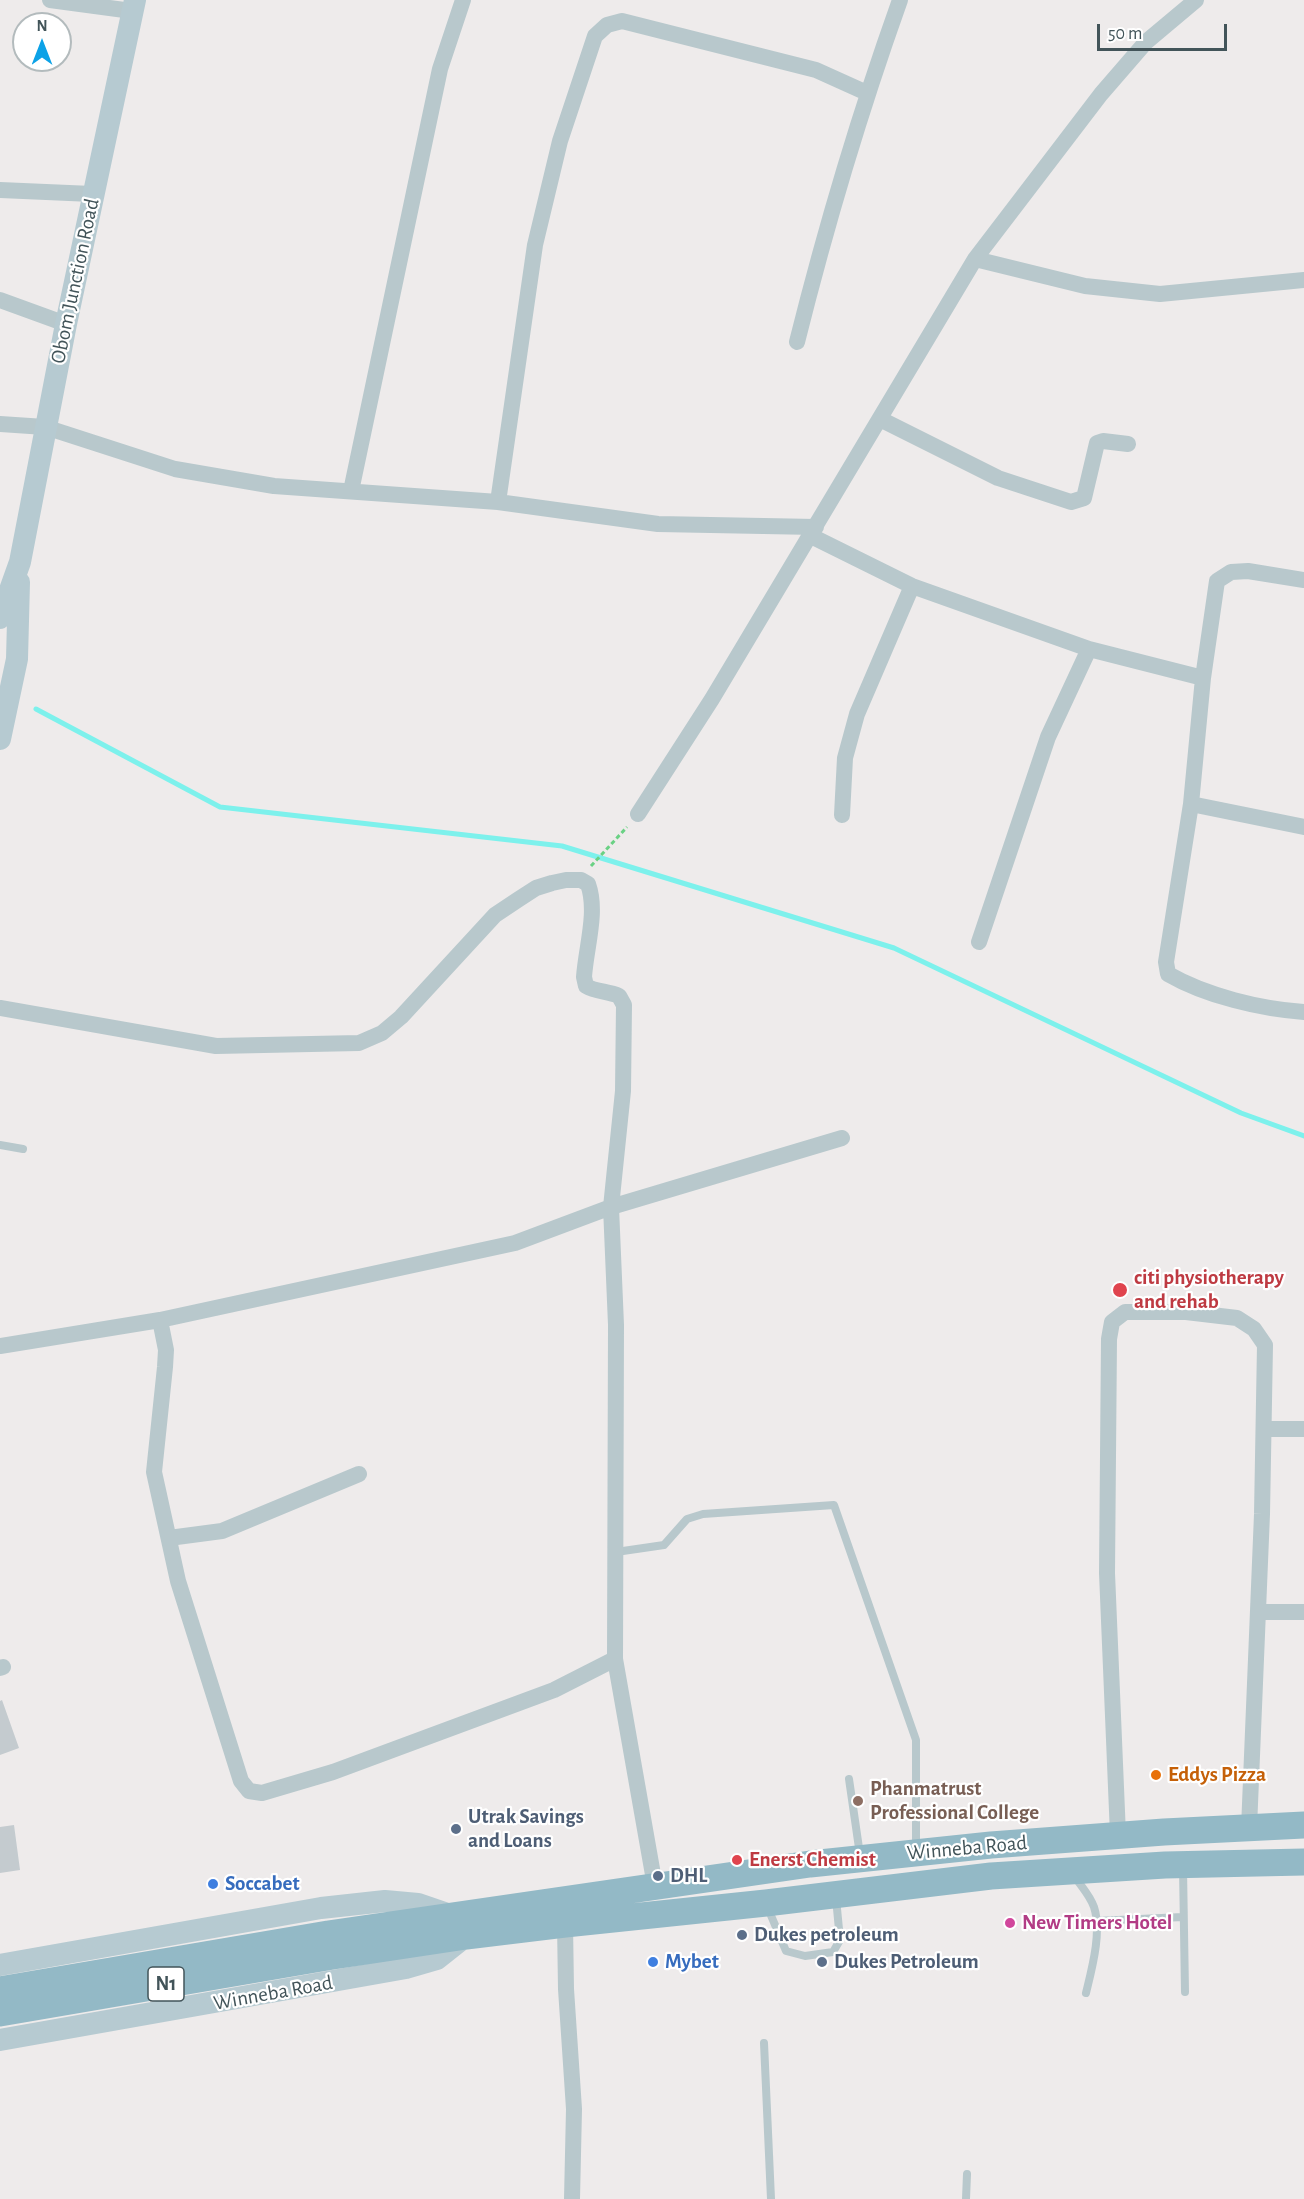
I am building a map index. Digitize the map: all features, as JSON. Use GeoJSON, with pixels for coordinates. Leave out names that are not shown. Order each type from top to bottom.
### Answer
{"type":"FeatureCollection","features":[{"type":"Feature","properties":{"kind":"highway","name":"Winneba Road"},"geometry":{"type":"LineString","coordinates":[[0,1990],[459,1926],[655,1886],[810,1864],[916,1852],[1118,1835],[1304,1825]]}},
{"type":"Feature","properties":{"kind":"highway","name":"Winneba Road"},"geometry":{"type":"LineString","coordinates":[[459,1926],[565,1924],[991,1876],[1182,1865],[1304,1862]]}},
{"type":"Feature","properties":{"kind":"highway","name":"Winneba Road"},"geometry":{"type":"LineString","coordinates":[[0,2013],[331,1945]]}},
{"type":"Feature","properties":{"kind":"main road","name":"Obom Junction Road"},"geometry":{"type":"LineString","coordinates":[[0,618],[20,562],[92,194],[133,5]]}},
{"type":"Feature","properties":{"kind":"main road","name":"Obom Junction Road"},"geometry":{"type":"LineString","coordinates":[[0,740],[18,659],[20,562]]}},
{"type":"Feature","properties":{"kind":"main road","name":"Winneba Road"},"geometry":{"type":"LineString","coordinates":[[0,1965],[321,1908],[385,1901],[418,1904],[459,1926],[437,1959],[406,1968],[0,2040]]}},
{"type":"Feature","properties":{"kind":"street"},"geometry":{"type":"LineString","coordinates":[[50,0],[133,5]]}},
{"type":"Feature","properties":{"kind":"street"},"geometry":{"type":"LineString","coordinates":[[351,491],[440,69],[463,0]]}},
{"type":"Feature","properties":{"kind":"street"},"geometry":{"type":"LineString","coordinates":[[797,342],[817,261],[867,93],[900,0]]}},
{"type":"Feature","properties":{"kind":"street"},"geometry":{"type":"LineString","coordinates":[[638,814],[712,699],[975,259],[1101,94],[1146,42],[1196,0]]}},
{"type":"Feature","properties":{"kind":"street"},"geometry":{"type":"LineString","coordinates":[[498,502],[536,245],[560,141],[596,36],[606,25],[622,21],[816,70],[867,93]]}},
{"type":"Feature","properties":{"kind":"street"},"geometry":{"type":"LineString","coordinates":[[0,190],[92,194]]}},
{"type":"Feature","properties":{"kind":"street"},"geometry":{"type":"LineString","coordinates":[[975,259],[1084,286],[1160,294],[1304,280]]}},
{"type":"Feature","properties":{"kind":"street"},"geometry":{"type":"LineString","coordinates":[[0,300],[66,324]]}},
{"type":"Feature","properties":{"kind":"street"},"geometry":{"type":"LineString","coordinates":[[880,419],[998,478],[1071,502],[1084,498],[1097,442],[1128,444]]}},
{"type":"Feature","properties":{"kind":"street"},"geometry":{"type":"LineString","coordinates":[[0,424],[45,427],[175,469],[274,486],[498,502],[658,524],[813,531],[912,586],[1089,649],[1203,678]]}},
{"type":"Feature","properties":{"kind":"street"},"geometry":{"type":"LineString","coordinates":[[1304,580],[1248,571],[1231,572],[1217,581],[1203,678],[1191,804],[1166,962],[1168,974],[1225,998],[1304,1012]]}},
{"type":"Feature","properties":{"kind":"street"},"geometry":{"type":"LineString","coordinates":[[842,815],[845,758],[857,714],[912,586]]}},
{"type":"Feature","properties":{"kind":"street"},"geometry":{"type":"LineString","coordinates":[[979,942],[1044,748],[1089,649]]}},
{"type":"Feature","properties":{"kind":"street"},"geometry":{"type":"LineString","coordinates":[[1191,804],[1304,827]]}},
{"type":"Feature","properties":{"kind":"street"},"geometry":{"type":"LineString","coordinates":[[0,1008],[216,1046],[359,1043],[382,1033],[401,1017],[495,915],[536,888],[559,881],[577,880],[588,884],[591,892],[584,977],[586,986],[619,996],[624,1005],[623,1091],[611,1207],[616,1325],[615,1659],[655,1886]]}},
{"type":"Feature","properties":{"kind":"street"},"geometry":{"type":"LineString","coordinates":[[0,1346],[160,1320],[515,1243],[611,1207],[842,1138]]}},
{"type":"Feature","properties":{"kind":"street"},"geometry":{"type":"LineString","coordinates":[[1118,1835],[1107,1574],[1109,1339],[1112,1322],[1125,1312],[1186,1312],[1237,1318],[1254,1329],[1265,1345],[1259,1612],[1249,1828]]}},
{"type":"Feature","properties":{"kind":"street"},"geometry":{"type":"LineString","coordinates":[[160,1320],[166,1350],[154,1472],[177,1581],[237,1770],[241,1781],[249,1791],[262,1793],[333,1772],[554,1690],[615,1659]]}},
{"type":"Feature","properties":{"kind":"street"},"geometry":{"type":"LineString","coordinates":[[1264,1429],[1304,1429]]}},
{"type":"Feature","properties":{"kind":"street"},"geometry":{"type":"LineString","coordinates":[[169,1538],[222,1531],[359,1474]]}},
{"type":"Feature","properties":{"kind":"street"},"geometry":{"type":"LineString","coordinates":[[1259,1612],[1304,1612]]}},
{"type":"Feature","properties":{"kind":"street"},"geometry":{"type":"LineString","coordinates":[[565,1924],[566,1989],[574,2109],[572,2199]]}},
{"type":"Feature","properties":{"kind":"lane"},"geometry":{"type":"LineString","coordinates":[[0,1145],[23,1149]]}},
{"type":"Feature","properties":{"kind":"lane"},"geometry":{"type":"LineString","coordinates":[[615,1552],[664,1545],[687,1519],[703,1514],[834,1505],[915,1740],[916,1852]]}},
{"type":"Feature","properties":{"kind":"lane"},"geometry":{"type":"LineString","coordinates":[[849,1779],[860,1858]]}},
{"type":"Feature","properties":{"kind":"lane"},"geometry":{"type":"LineString","coordinates":[[1182,1865],[1185,1992]]}},
{"type":"Feature","properties":{"kind":"lane"},"geometry":{"type":"LineString","coordinates":[[1071,1871],[1094,1908],[1096,1921],[1095,1954],[1086,1993]]}},
{"type":"Feature","properties":{"kind":"lane"},"geometry":{"type":"LineString","coordinates":[[766,1903],[786,1951],[805,1956],[833,1952],[840,1940],[836,1895]]}},
{"type":"Feature","properties":{"kind":"lane"},"geometry":{"type":"LineString","coordinates":[[1096,1921],[1183,1917]]}},
{"type":"Feature","properties":{"kind":"lane"},"geometry":{"type":"LineString","coordinates":[[764,2043],[771,2199]]}},
{"type":"Feature","properties":{"kind":"lane"},"geometry":{"type":"LineString","coordinates":[[966,2199],[967,2174]]}},
{"type":"Feature","properties":{"kind":"path"},"geometry":{"type":"LineString","coordinates":[[577,880],[624,832],[638,814]]}},
{"type":"Feature","properties":{"kind":"building"},"geometry":{"type":"Polygon","coordinates":[[[2,1700],[19,1748],[0,1755],[0,1701],[2,1700]]]}},
{"type":"Feature","properties":{"kind":"building"},"geometry":{"type":"Polygon","coordinates":[[[14,1825],[20,1870],[0,1873],[0,1827],[14,1825]]]}},
{"type":"Feature","properties":{"kind":"waterway"},"geometry":{"type":"LineString","coordinates":[[36,709],[220,807],[562,846],[894,948],[1241,1113],[1304,1136]]}},
{"type":"Feature","properties":{"kind":"place","name":"citi physiotherapy and rehab"},"geometry":{"type":"Point","coordinates":[1120,1290]}},
{"type":"Feature","properties":{"kind":"place","name":"Eddys Pizza"},"geometry":{"type":"Point","coordinates":[1156,1775]}},
{"type":"Feature","properties":{"kind":"place","name":"Phanmatrust Professional College"},"geometry":{"type":"Point","coordinates":[858,1801]}},
{"type":"Feature","properties":{"kind":"place","name":"Utrak Savings and Loans"},"geometry":{"type":"Point","coordinates":[456,1829]}},
{"type":"Feature","properties":{"kind":"place","name":"Enerst Chemist"},"geometry":{"type":"Point","coordinates":[737,1860]}},
{"type":"Feature","properties":{"kind":"place","name":"DHL"},"geometry":{"type":"Point","coordinates":[658,1876]}},
{"type":"Feature","properties":{"kind":"place","name":"Soccabet"},"geometry":{"type":"Point","coordinates":[213,1884]}},
{"type":"Feature","properties":{"kind":"place","name":"New Timers Hotel"},"geometry":{"type":"Point","coordinates":[1010,1923]}},
{"type":"Feature","properties":{"kind":"place","name":"Dukes petroleum"},"geometry":{"type":"Point","coordinates":[742,1935]}},
{"type":"Feature","properties":{"kind":"place","name":"Mybet"},"geometry":{"type":"Point","coordinates":[653,1962]}},
{"type":"Feature","properties":{"kind":"place","name":"Dukes Petroleum"},"geometry":{"type":"Point","coordinates":[822,1962]}}]}
